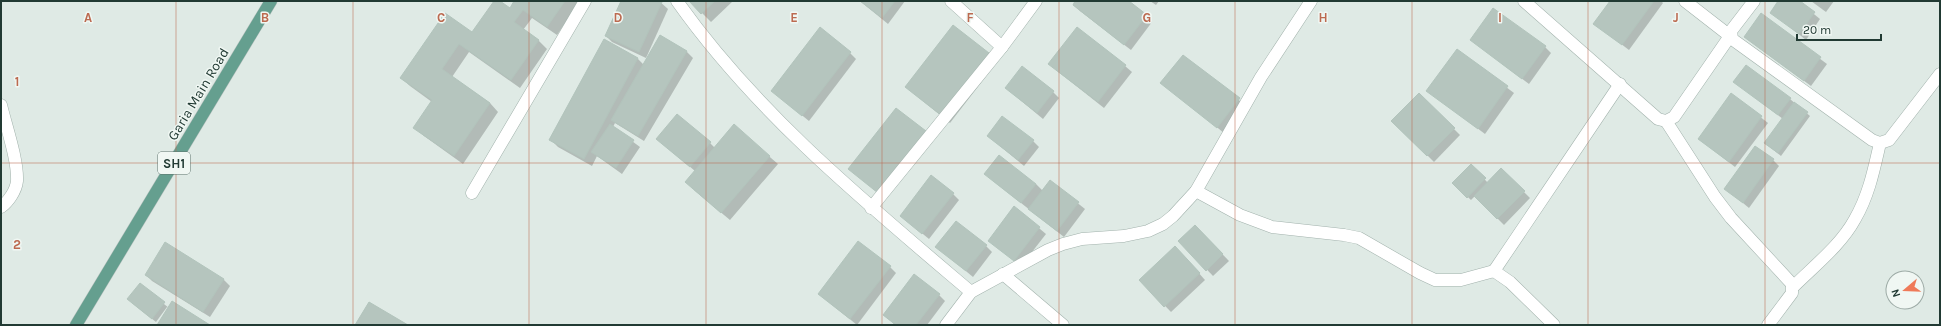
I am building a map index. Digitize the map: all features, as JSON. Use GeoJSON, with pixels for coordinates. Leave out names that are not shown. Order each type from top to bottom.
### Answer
{"type":"FeatureCollection","features":[{"type":"Feature","properties":{"kind":"main road","name":"Garia Main Road"},"geometry":{"type":"LineString","coordinates":[[76,325],[271,1]]}},
{"type":"Feature","properties":{"kind":"street"},"geometry":{"type":"LineString","coordinates":[[472,193],[585,1]]}},
{"type":"Feature","properties":{"kind":"street"},"geometry":{"type":"LineString","coordinates":[[677,1],[696,29],[781,123],[871,208],[971,292]]}},
{"type":"Feature","properties":{"kind":"street"},"geometry":{"type":"LineString","coordinates":[[950,1],[1002,47]]}},
{"type":"Feature","properties":{"kind":"street"},"geometry":{"type":"LineString","coordinates":[[871,208],[1002,47],[1036,1]]}},
{"type":"Feature","properties":{"kind":"street"},"geometry":{"type":"LineString","coordinates":[[946,325],[971,292],[1063,244],[1082,239],[1124,236],[1148,231],[1163,224],[1173,216],[1196,191],[1260,77],[1311,1]]}},
{"type":"Feature","properties":{"kind":"street"},"geometry":{"type":"LineString","coordinates":[[1524,1],[1658,119],[1666,121],[1674,117],[1730,36],[1731,31],[1754,1]]}},
{"type":"Feature","properties":{"kind":"street"},"geometry":{"type":"LineString","coordinates":[[1685,1],[1730,36],[1872,140],[1880,143],[1889,140],[1940,74]]}},
{"type":"Feature","properties":{"kind":"street"},"geometry":{"type":"LineString","coordinates":[[1196,191],[1240,215],[1272,227],[1344,234],[1359,238],[1435,280],[1461,280],[1494,271],[1620,84]]}},
{"type":"Feature","properties":{"kind":"street"},"geometry":{"type":"LineString","coordinates":[[1,104],[15,165],[17,182],[8,202],[1,207]]}},
{"type":"Feature","properties":{"kind":"street"},"geometry":{"type":"LineString","coordinates":[[1666,121],[1715,197],[1731,218],[1792,284],[1793,287]]}},
{"type":"Feature","properties":{"kind":"street"},"geometry":{"type":"LineString","coordinates":[[1768,325],[1792,293],[1793,287],[1843,237],[1855,220],[1871,182],[1880,143]]}},
{"type":"Feature","properties":{"kind":"street"},"geometry":{"type":"LineString","coordinates":[[1494,271],[1510,282],[1554,325]]}},
{"type":"Feature","properties":{"kind":"street"},"geometry":{"type":"LineString","coordinates":[[1003,274],[1063,325]]}},
{"type":"Feature","properties":{"kind":"building"},"geometry":{"type":"Polygon","coordinates":[[[494,1],[500,1],[510,8],[514,1],[565,1],[547,27],[523,10],[514,22],[539,40],[511,80],[459,44],[442,69],[490,103],[454,156],[413,128],[432,100],[400,78],[445,13],[472,32],[494,1]]]}},
{"type":"Feature","properties":{"kind":"building"},"geometry":{"type":"Polygon","coordinates":[[[621,1],[662,2],[639,52],[605,36],[621,1]]]}},
{"type":"Feature","properties":{"kind":"building"},"geometry":{"type":"Polygon","coordinates":[[[689,1],[715,1],[701,14],[689,1]]]}},
{"type":"Feature","properties":{"kind":"building"},"geometry":{"type":"Polygon","coordinates":[[[860,1],[895,1],[882,18],[860,1]]]}},
{"type":"Feature","properties":{"kind":"building"},"geometry":{"type":"Polygon","coordinates":[[[1075,1],[1129,1],[1147,15],[1124,45],[1073,5],[1075,1]]]}},
{"type":"Feature","properties":{"kind":"building"},"geometry":{"type":"Polygon","coordinates":[[[1610,1],[1654,1],[1622,45],[1593,24],[1610,1]]]}},
{"type":"Feature","properties":{"kind":"building"},"geometry":{"type":"Polygon","coordinates":[[[1778,1],[1800,1],[1815,12],[1799,34],[1770,13],[1778,1]]]}},
{"type":"Feature","properties":{"kind":"building"},"geometry":{"type":"Polygon","coordinates":[[[1493,8],[1546,46],[1522,79],[1470,40],[1493,8]]]}},
{"type":"Feature","properties":{"kind":"building"},"geometry":{"type":"Polygon","coordinates":[[[1761,13],[1821,57],[1804,81],[1744,37],[1761,13]]]}},
{"type":"Feature","properties":{"kind":"building"},"geometry":{"type":"Polygon","coordinates":[[[953,25],[989,53],[942,116],[905,87],[953,25]]]}},
{"type":"Feature","properties":{"kind":"building"},"geometry":{"type":"Polygon","coordinates":[[[820,27],[851,52],[802,116],[771,91],[820,27]]]}},
{"type":"Feature","properties":{"kind":"building"},"geometry":{"type":"Polygon","coordinates":[[[1077,27],[1126,65],[1098,102],[1048,64],[1077,27]]]}},
{"type":"Feature","properties":{"kind":"building"},"geometry":{"type":"Polygon","coordinates":[[[660,35],[687,51],[638,136],[611,120],[660,35]]]}},
{"type":"Feature","properties":{"kind":"building"},"geometry":{"type":"Polygon","coordinates":[[[604,39],[638,58],[584,159],[549,140],[604,39]]]}},
{"type":"Feature","properties":{"kind":"building"},"geometry":{"type":"Polygon","coordinates":[[[1457,49],[1508,86],[1478,129],[1426,91],[1457,49]]]}},
{"type":"Feature","properties":{"kind":"building"},"geometry":{"type":"Polygon","coordinates":[[[1183,55],[1240,98],[1217,128],[1160,83],[1183,55]]]}},
{"type":"Feature","properties":{"kind":"building"},"geometry":{"type":"Polygon","coordinates":[[[1746,65],[1791,98],[1778,115],[1733,82],[1746,65]]]}},
{"type":"Feature","properties":{"kind":"building"},"geometry":{"type":"Polygon","coordinates":[[[1022,66],[1054,91],[1037,113],[1005,88],[1022,66]]]}},
{"type":"Feature","properties":{"kind":"building"},"geometry":{"type":"Polygon","coordinates":[[[1419,93],[1455,128],[1427,156],[1391,121],[1419,93]]]}},
{"type":"Feature","properties":{"kind":"building"},"geometry":{"type":"Polygon","coordinates":[[[1731,93],[1762,116],[1729,162],[1698,139],[1731,93]]]}},
{"type":"Feature","properties":{"kind":"building"},"geometry":{"type":"Polygon","coordinates":[[[1794,102],[1808,112],[1778,153],[1764,143],[1794,102]]]}},
{"type":"Feature","properties":{"kind":"building"},"geometry":{"type":"Polygon","coordinates":[[[896,108],[926,131],[878,193],[848,169],[896,108]]]}},
{"type":"Feature","properties":{"kind":"building"},"geometry":{"type":"Polygon","coordinates":[[[677,114],[711,142],[690,167],[656,139],[677,114]]]}},
{"type":"Feature","properties":{"kind":"building"},"geometry":{"type":"Polygon","coordinates":[[[1002,116],[1034,140],[1018,160],[987,136],[1002,116]]]}},
{"type":"Feature","properties":{"kind":"building"},"geometry":{"type":"Polygon","coordinates":[[[610,124],[634,140],[616,168],[591,152],[610,124]]]}},
{"type":"Feature","properties":{"kind":"building"},"geometry":{"type":"Polygon","coordinates":[[[734,124],[770,156],[721,213],[685,182],[734,124]]]}},
{"type":"Feature","properties":{"kind":"building"},"geometry":{"type":"Polygon","coordinates":[[[1755,146],[1774,159],[1743,203],[1724,189],[1755,146]]]}},
{"type":"Feature","properties":{"kind":"building"},"geometry":{"type":"Polygon","coordinates":[[[999,155],[1036,184],[1021,203],[984,174],[999,155]]]}},
{"type":"Feature","properties":{"kind":"building"},"geometry":{"type":"Polygon","coordinates":[[[1471,164],[1486,178],[1467,198],[1452,183],[1471,164]]]}},
{"type":"Feature","properties":{"kind":"building"},"geometry":{"type":"Polygon","coordinates":[[[1501,168],[1525,191],[1497,219],[1474,196],[1501,168]]]}},
{"type":"Feature","properties":{"kind":"building"},"geometry":{"type":"Polygon","coordinates":[[[931,175],[954,193],[922,234],[900,216],[931,175]]]}},
{"type":"Feature","properties":{"kind":"building"},"geometry":{"type":"Polygon","coordinates":[[[1050,180],[1079,202],[1057,231],[1028,209],[1050,180]]]}},
{"type":"Feature","properties":{"kind":"building"},"geometry":{"type":"Polygon","coordinates":[[[1014,206],[1040,227],[1014,261],[988,241],[1014,206]]]}},
{"type":"Feature","properties":{"kind":"building"},"geometry":{"type":"Polygon","coordinates":[[[956,221],[987,245],[966,271],[935,247],[956,221]]]}},
{"type":"Feature","properties":{"kind":"building"},"geometry":{"type":"Polygon","coordinates":[[[1195,225],[1223,254],[1206,271],[1178,241],[1195,225]]]}},
{"type":"Feature","properties":{"kind":"building"},"geometry":{"type":"Polygon","coordinates":[[[858,241],[891,266],[850,319],[818,294],[858,241]]]}},
{"type":"Feature","properties":{"kind":"building"},"geometry":{"type":"Polygon","coordinates":[[[165,242],[224,279],[203,312],[145,275],[165,242]]]}},
{"type":"Feature","properties":{"kind":"building"},"geometry":{"type":"Polygon","coordinates":[[[1175,246],[1200,273],[1164,307],[1139,280],[1175,246]]]}},
{"type":"Feature","properties":{"kind":"building"},"geometry":{"type":"Polygon","coordinates":[[[914,274],[940,294],[916,325],[896,325],[883,315],[914,274]]]}},
{"type":"Feature","properties":{"kind":"building"},"geometry":{"type":"Polygon","coordinates":[[[140,283],[165,302],[152,319],[127,299],[140,283]]]}},
{"type":"Feature","properties":{"kind":"building"},"geometry":{"type":"Polygon","coordinates":[[[172,301],[210,325],[157,325],[172,301]]]}},
{"type":"Feature","properties":{"kind":"building"},"geometry":{"type":"Polygon","coordinates":[[[369,302],[408,325],[355,325],[369,302]]]}}]}
